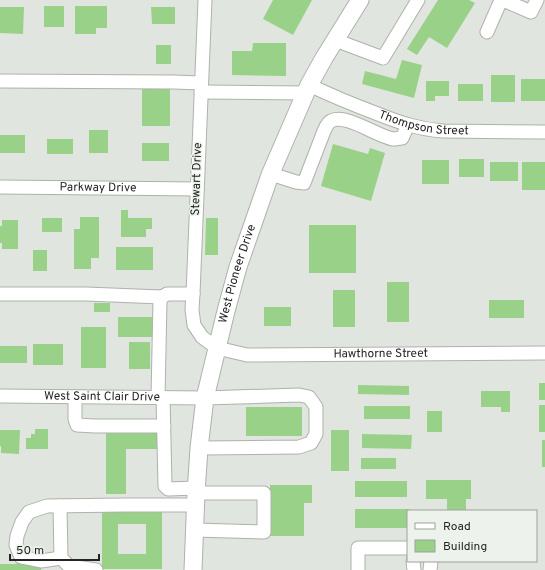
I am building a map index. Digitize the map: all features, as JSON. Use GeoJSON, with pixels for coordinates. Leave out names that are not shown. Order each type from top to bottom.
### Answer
{"type":"FeatureCollection","features":[{"type":"Feature","properties":{"kind":"main road","name":"West Pioneer Drive"},"geometry":{"type":"LineString","coordinates":[[193,570],[199,448],[205,398],[238,266],[271,174],[307,89],[324,58],[360,0]]}},
{"type":"Feature","properties":{"kind":"street","name":"Stewart Drive"},"geometry":{"type":"LineString","coordinates":[[205,0],[192,310],[194,325],[202,337],[217,348]]}},
{"type":"Feature","properties":{"kind":"street"},"geometry":{"type":"LineString","coordinates":[[335,40],[383,58],[418,0]]}},
{"type":"Feature","properties":{"kind":"street"},"geometry":{"type":"LineString","coordinates":[[487,32],[502,0],[531,12],[537,0]]}},
{"type":"Feature","properties":{"kind":"street"},"geometry":{"type":"LineString","coordinates":[[0,81],[173,82],[201,87],[307,89]]}},
{"type":"Feature","properties":{"kind":"street","name":"Thompson Street"},"geometry":{"type":"LineString","coordinates":[[307,89],[408,125],[430,130],[545,132]]}},
{"type":"Feature","properties":{"kind":"street"},"geometry":{"type":"LineString","coordinates":[[271,174],[296,182],[304,182],[327,124],[332,120],[342,119],[352,122],[394,139],[402,138],[408,125]]}},
{"type":"Feature","properties":{"kind":"street","name":"Parkway Drive"},"geometry":{"type":"LineString","coordinates":[[0,187],[197,189]]}},
{"type":"Feature","properties":{"kind":"street"},"geometry":{"type":"LineString","coordinates":[[0,294],[86,294],[162,297],[167,294],[193,294]]}},
{"type":"Feature","properties":{"kind":"street"},"geometry":{"type":"LineString","coordinates":[[162,297],[160,301],[161,397],[164,426],[165,486],[168,489],[196,496]]}},
{"type":"Feature","properties":{"kind":"street","name":"Hawthorne Street"},"geometry":{"type":"LineString","coordinates":[[217,348],[247,354],[545,353]]}},
{"type":"Feature","properties":{"kind":"street","name":"West Saint Clair Drive"},"geometry":{"type":"LineString","coordinates":[[0,396],[205,398],[298,395],[309,398],[316,407],[316,434],[311,443],[299,447],[199,448]]}},
{"type":"Feature","properties":{"kind":"street"},"geometry":{"type":"LineString","coordinates":[[75,396],[75,419],[77,425],[164,426]]}},
{"type":"Feature","properties":{"kind":"street"},"geometry":{"type":"LineString","coordinates":[[61,558],[41,561],[21,557],[16,545],[17,536],[22,522],[29,512],[48,506],[126,505],[196,496],[264,493],[264,532],[194,530]]}},
{"type":"Feature","properties":{"kind":"street"},"geometry":{"type":"LineString","coordinates":[[60,506],[61,558],[70,566],[96,570]]}},
{"type":"Feature","properties":{"kind":"street"},"geometry":{"type":"LineString","coordinates":[[358,570],[358,548],[407,548]]}},
{"type":"Feature","properties":{"kind":"building"},"geometry":{"type":"Polygon","coordinates":[[[273,0],[312,0],[293,35],[263,19],[273,0]]]}},
{"type":"Feature","properties":{"kind":"building"},"geometry":{"type":"Polygon","coordinates":[[[438,0],[469,0],[475,3],[447,48],[429,37],[417,55],[407,49],[438,0]]]}},
{"type":"Feature","properties":{"kind":"building"},"geometry":{"type":"Polygon","coordinates":[[[44,6],[64,6],[64,27],[44,27],[44,6]]]}},
{"type":"Feature","properties":{"kind":"building"},"geometry":{"type":"Polygon","coordinates":[[[75,6],[107,6],[107,28],[96,28],[96,34],[75,34],[75,6]]]}},
{"type":"Feature","properties":{"kind":"building"},"geometry":{"type":"Polygon","coordinates":[[[0,7],[24,7],[23,34],[0,33],[0,7]]]}},
{"type":"Feature","properties":{"kind":"building"},"geometry":{"type":"Polygon","coordinates":[[[151,7],[175,7],[175,24],[152,24],[151,7]]]}},
{"type":"Feature","properties":{"kind":"building"},"geometry":{"type":"Polygon","coordinates":[[[253,43],[286,43],[286,76],[232,75],[232,51],[252,51],[253,43]]]}},
{"type":"Feature","properties":{"kind":"building"},"geometry":{"type":"Polygon","coordinates":[[[156,45],[171,45],[171,64],[156,64],[156,45]]]}},
{"type":"Feature","properties":{"kind":"building"},"geometry":{"type":"Polygon","coordinates":[[[402,60],[422,65],[414,98],[362,84],[365,71],[396,79],[402,60]]]}},
{"type":"Feature","properties":{"kind":"building"},"geometry":{"type":"Polygon","coordinates":[[[491,75],[515,75],[515,102],[491,102],[491,75]]]}},
{"type":"Feature","properties":{"kind":"building"},"geometry":{"type":"Polygon","coordinates":[[[521,79],[545,79],[545,101],[521,101],[521,79]]]}},
{"type":"Feature","properties":{"kind":"building"},"geometry":{"type":"Polygon","coordinates":[[[426,81],[449,81],[449,96],[435,96],[435,101],[426,101],[426,81]]]}},
{"type":"Feature","properties":{"kind":"building"},"geometry":{"type":"Polygon","coordinates":[[[458,84],[483,84],[483,101],[458,101],[458,84]]]}},
{"type":"Feature","properties":{"kind":"building"},"geometry":{"type":"Polygon","coordinates":[[[142,89],[170,89],[170,126],[142,126],[142,89]]]}},
{"type":"Feature","properties":{"kind":"building"},"geometry":{"type":"Polygon","coordinates":[[[89,130],[108,130],[108,153],[89,153],[89,130]]]}},
{"type":"Feature","properties":{"kind":"building"},"geometry":{"type":"Polygon","coordinates":[[[0,135],[25,135],[25,153],[0,153],[0,135]]]}},
{"type":"Feature","properties":{"kind":"building"},"geometry":{"type":"Polygon","coordinates":[[[47,139],[73,139],[73,154],[47,154],[47,139]]]}},
{"type":"Feature","properties":{"kind":"building"},"geometry":{"type":"Polygon","coordinates":[[[142,143],[169,143],[169,161],[142,161],[142,143]]]}},
{"type":"Feature","properties":{"kind":"building"},"geometry":{"type":"Polygon","coordinates":[[[333,144],[368,154],[370,148],[385,153],[371,201],[321,186],[333,144]]]}},
{"type":"Feature","properties":{"kind":"building"},"geometry":{"type":"Polygon","coordinates":[[[459,159],[484,159],[484,177],[459,177],[459,159]]]}},
{"type":"Feature","properties":{"kind":"building"},"geometry":{"type":"Polygon","coordinates":[[[422,160],[449,160],[449,184],[422,184],[422,160]]]}},
{"type":"Feature","properties":{"kind":"building"},"geometry":{"type":"Polygon","coordinates":[[[490,162],[518,162],[518,181],[490,181],[490,162]]]}},
{"type":"Feature","properties":{"kind":"building"},"geometry":{"type":"Polygon","coordinates":[[[522,162],[545,162],[545,190],[522,190],[522,162]]]}},
{"type":"Feature","properties":{"kind":"building"},"geometry":{"type":"Polygon","coordinates":[[[121,210],[128,210],[128,218],[152,218],[152,229],[146,229],[146,237],[121,237],[121,210]]]}},
{"type":"Feature","properties":{"kind":"building"},"geometry":{"type":"Polygon","coordinates":[[[80,217],[99,217],[99,258],[91,258],[91,269],[74,269],[74,229],[80,229],[80,217]]]}},
{"type":"Feature","properties":{"kind":"building"},"geometry":{"type":"Polygon","coordinates":[[[42,218],[62,218],[62,232],[42,232],[42,218]]]}},
{"type":"Feature","properties":{"kind":"building"},"geometry":{"type":"Polygon","coordinates":[[[206,218],[218,218],[218,255],[205,255],[206,218]]]}},
{"type":"Feature","properties":{"kind":"building"},"geometry":{"type":"Polygon","coordinates":[[[2,220],[18,220],[18,249],[2,249],[2,243],[0,243],[0,226],[2,226],[2,220]]]}},
{"type":"Feature","properties":{"kind":"building"},"geometry":{"type":"Polygon","coordinates":[[[309,225],[356,225],[356,273],[309,273],[309,225]]]}},
{"type":"Feature","properties":{"kind":"building"},"geometry":{"type":"Polygon","coordinates":[[[116,247],[153,247],[153,270],[116,270],[116,247]]]}},
{"type":"Feature","properties":{"kind":"building"},"geometry":{"type":"Polygon","coordinates":[[[33,250],[47,250],[47,271],[33,271],[33,250]]]}},
{"type":"Feature","properties":{"kind":"building"},"geometry":{"type":"Polygon","coordinates":[[[387,282],[409,282],[409,322],[387,322],[387,282]]]}},
{"type":"Feature","properties":{"kind":"building"},"geometry":{"type":"Polygon","coordinates":[[[333,290],[355,290],[355,327],[333,327],[333,290]]]}},
{"type":"Feature","properties":{"kind":"building"},"geometry":{"type":"Polygon","coordinates":[[[489,300],[524,300],[524,318],[489,318],[489,300]]]}},
{"type":"Feature","properties":{"kind":"building"},"geometry":{"type":"Polygon","coordinates":[[[94,303],[110,303],[110,312],[94,312],[94,303]]]}},
{"type":"Feature","properties":{"kind":"building"},"geometry":{"type":"Polygon","coordinates":[[[264,307],[291,307],[291,326],[264,326],[264,307]]]}},
{"type":"Feature","properties":{"kind":"building"},"geometry":{"type":"Polygon","coordinates":[[[118,317],[152,317],[152,337],[118,337],[118,317]]]}},
{"type":"Feature","properties":{"kind":"building"},"geometry":{"type":"Polygon","coordinates":[[[81,327],[106,327],[106,368],[81,368],[81,327]]]}},
{"type":"Feature","properties":{"kind":"building"},"geometry":{"type":"Polygon","coordinates":[[[129,342],[150,342],[150,369],[129,369],[129,342]]]}},
{"type":"Feature","properties":{"kind":"building"},"geometry":{"type":"Polygon","coordinates":[[[33,344],[63,344],[63,365],[33,365],[33,344]]]}},
{"type":"Feature","properties":{"kind":"building"},"geometry":{"type":"Polygon","coordinates":[[[0,346],[27,346],[27,363],[0,363],[0,346]]]}},
{"type":"Feature","properties":{"kind":"building"},"geometry":{"type":"Polygon","coordinates":[[[539,383],[545,383],[545,400],[539,400],[539,383]]]}},
{"type":"Feature","properties":{"kind":"building"},"geometry":{"type":"Polygon","coordinates":[[[358,385],[409,386],[409,395],[358,394],[358,385]]]}},
{"type":"Feature","properties":{"kind":"building"},"geometry":{"type":"Polygon","coordinates":[[[481,391],[510,391],[510,412],[501,412],[501,407],[481,407],[481,391]]]}},
{"type":"Feature","properties":{"kind":"building"},"geometry":{"type":"Polygon","coordinates":[[[539,405],[545,405],[545,432],[539,432],[539,405]]]}},
{"type":"Feature","properties":{"kind":"building"},"geometry":{"type":"Polygon","coordinates":[[[364,406],[410,406],[410,419],[364,419],[364,406]]]}},
{"type":"Feature","properties":{"kind":"building"},"geometry":{"type":"Polygon","coordinates":[[[246,407],[302,407],[302,436],[246,436],[246,407]]]}},
{"type":"Feature","properties":{"kind":"building"},"geometry":{"type":"Polygon","coordinates":[[[427,411],[442,411],[442,432],[427,432],[427,411]]]}},
{"type":"Feature","properties":{"kind":"building"},"geometry":{"type":"Polygon","coordinates":[[[35,429],[48,429],[48,449],[26,449],[26,438],[31,438],[31,434],[35,434],[35,429]]]}},
{"type":"Feature","properties":{"kind":"building"},"geometry":{"type":"Polygon","coordinates":[[[0,430],[20,430],[19,454],[1,453],[0,430]]]}},
{"type":"Feature","properties":{"kind":"building"},"geometry":{"type":"Polygon","coordinates":[[[106,430],[158,430],[158,449],[126,449],[126,494],[106,494],[106,430]]]}},
{"type":"Feature","properties":{"kind":"building"},"geometry":{"type":"Polygon","coordinates":[[[331,430],[349,430],[349,471],[331,471],[331,430]]]}},
{"type":"Feature","properties":{"kind":"building"},"geometry":{"type":"Polygon","coordinates":[[[362,434],[412,435],[411,449],[362,448],[362,434]]]}},
{"type":"Feature","properties":{"kind":"building"},"geometry":{"type":"Polygon","coordinates":[[[542,440],[545,440],[545,467],[542,467],[542,440]]]}},
{"type":"Feature","properties":{"kind":"building"},"geometry":{"type":"Polygon","coordinates":[[[361,458],[396,458],[396,469],[361,469],[361,458]]]}},
{"type":"Feature","properties":{"kind":"building"},"geometry":{"type":"Polygon","coordinates":[[[426,480],[471,480],[471,499],[466,499],[466,510],[447,510],[447,499],[426,499],[426,480]]]}},
{"type":"Feature","properties":{"kind":"building"},"geometry":{"type":"Polygon","coordinates":[[[355,481],[407,481],[407,497],[355,497],[355,481]]]}},
{"type":"Feature","properties":{"kind":"building"},"geometry":{"type":"Polygon","coordinates":[[[270,485],[312,485],[312,503],[304,503],[304,536],[270,536],[270,485]]]}},
{"type":"Feature","properties":{"kind":"building"},"geometry":{"type":"Polygon","coordinates":[[[102,507],[162,507],[162,569],[102,569],[102,507]],[[118,524],[118,554],[146,554],[146,524],[118,524]]]}},
{"type":"Feature","properties":{"kind":"building"},"geometry":{"type":"Polygon","coordinates":[[[355,509],[409,509],[407,510],[407,528],[355,528],[355,509]]]}},
{"type":"Feature","properties":{"kind":"building"},"geometry":{"type":"Polygon","coordinates":[[[0,564],[41,564],[41,570],[0,570],[0,564]]]}}]}
